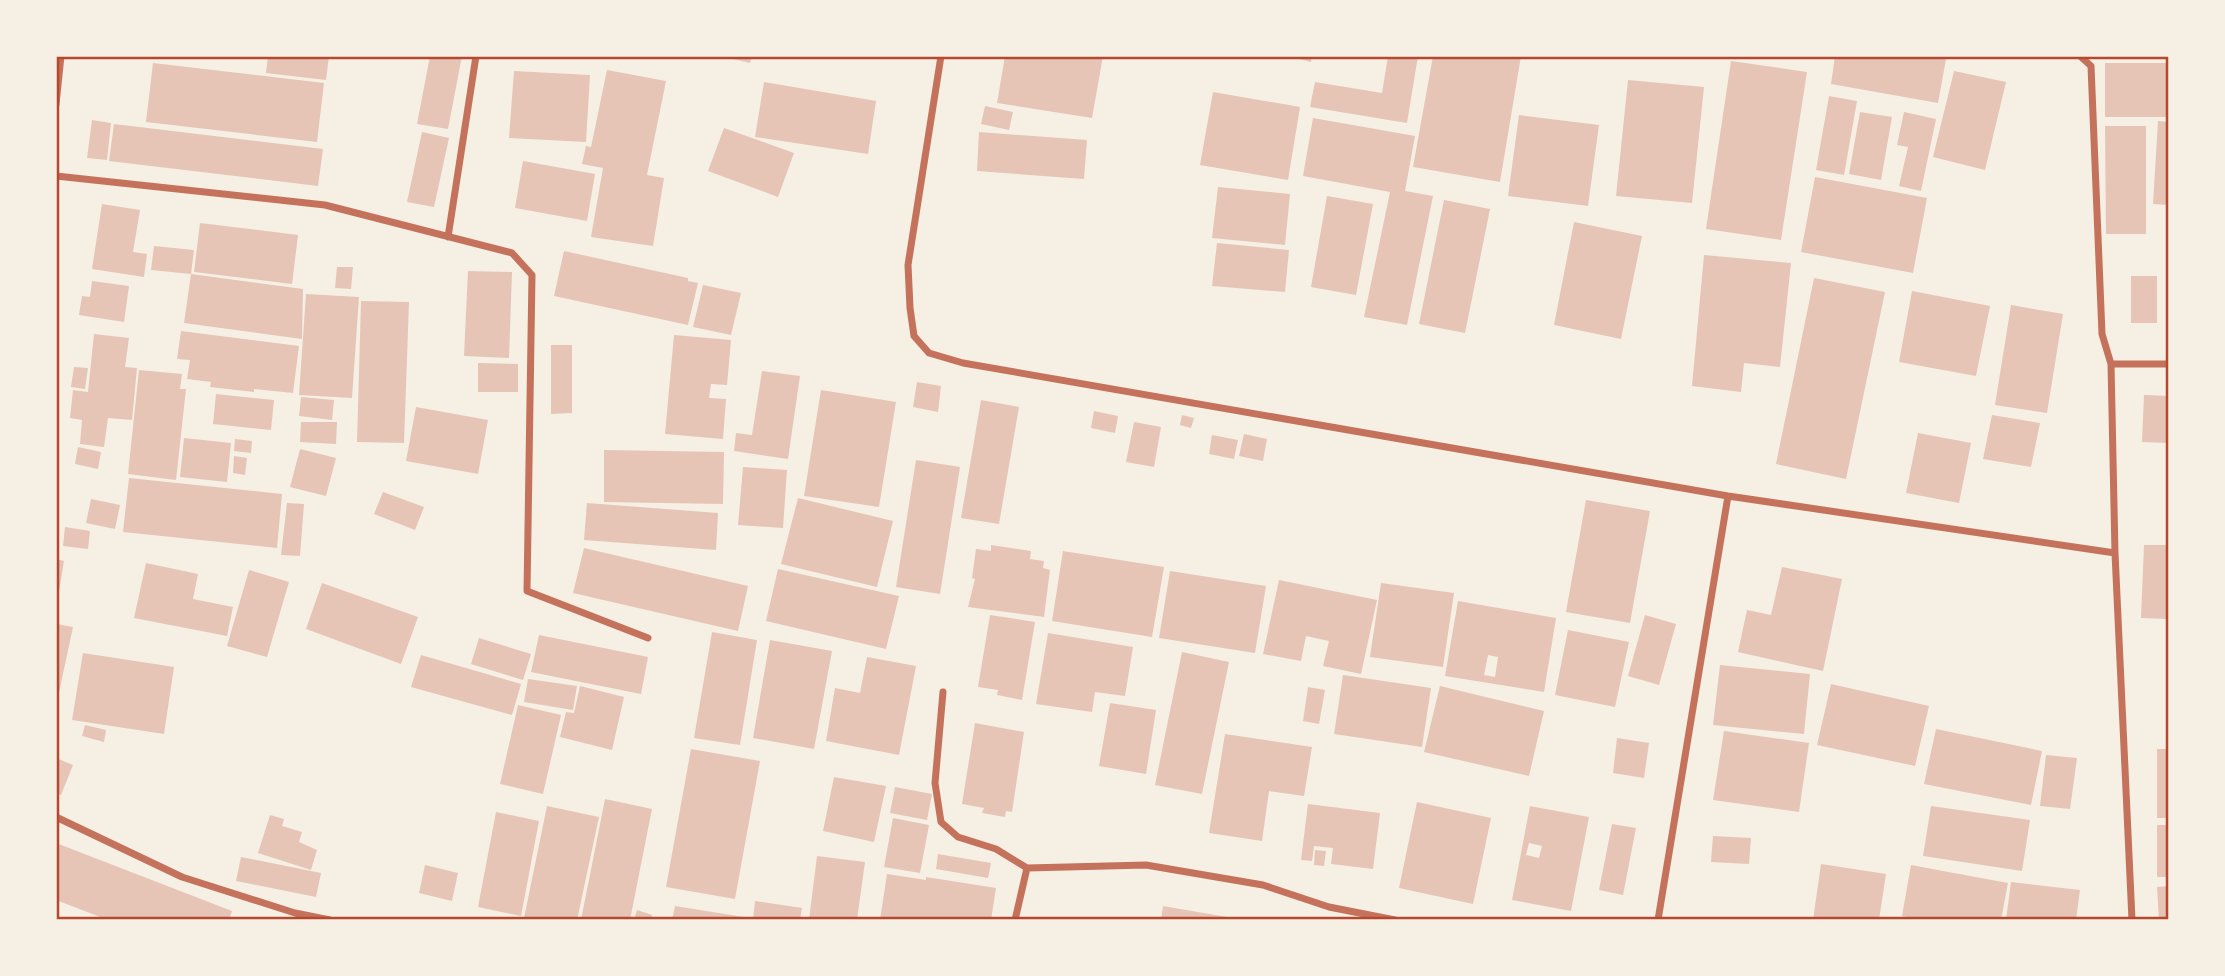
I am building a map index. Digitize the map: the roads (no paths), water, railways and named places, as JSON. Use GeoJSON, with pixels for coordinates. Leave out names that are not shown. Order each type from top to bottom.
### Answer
{"type":"FeatureCollection","features":[{"type":"Feature","properties":{"kind":"street"},"geometry":{"type":"LineString","coordinates":[[56,104],[61,56]]}},
{"type":"Feature","properties":{"kind":"street"},"geometry":{"type":"LineString","coordinates":[[448,237],[476,56]]}},
{"type":"Feature","properties":{"kind":"street"},"geometry":{"type":"LineString","coordinates":[[941,56],[908,265],[914,336],[929,353],[977,365],[1728,496],[2115,553]]}},
{"type":"Feature","properties":{"kind":"street"},"geometry":{"type":"LineString","coordinates":[[2080,56],[2091,66],[2102,334],[2111,364],[2115,553],[2132,920]]}},
{"type":"Feature","properties":{"kind":"street"},"geometry":{"type":"LineString","coordinates":[[56,176],[325,205],[512,253],[532,275],[527,591],[648,638]]}},
{"type":"Feature","properties":{"kind":"street"},"geometry":{"type":"LineString","coordinates":[[2111,364],[2169,364]]}},
{"type":"Feature","properties":{"kind":"street"},"geometry":{"type":"LineString","coordinates":[[1658,920],[1728,496]]}},
{"type":"Feature","properties":{"kind":"street"},"geometry":{"type":"LineString","coordinates":[[943,692],[935,783],[942,822],[958,837],[996,849],[1027,868],[1146,865],[1263,885],[1329,907],[1395,920]]}},
{"type":"Feature","properties":{"kind":"street"},"geometry":{"type":"LineString","coordinates":[[56,817],[182,877],[295,913],[330,920]]}},
{"type":"Feature","properties":{"kind":"street"},"geometry":{"type":"LineString","coordinates":[[1015,920],[1027,868]]}}]}
